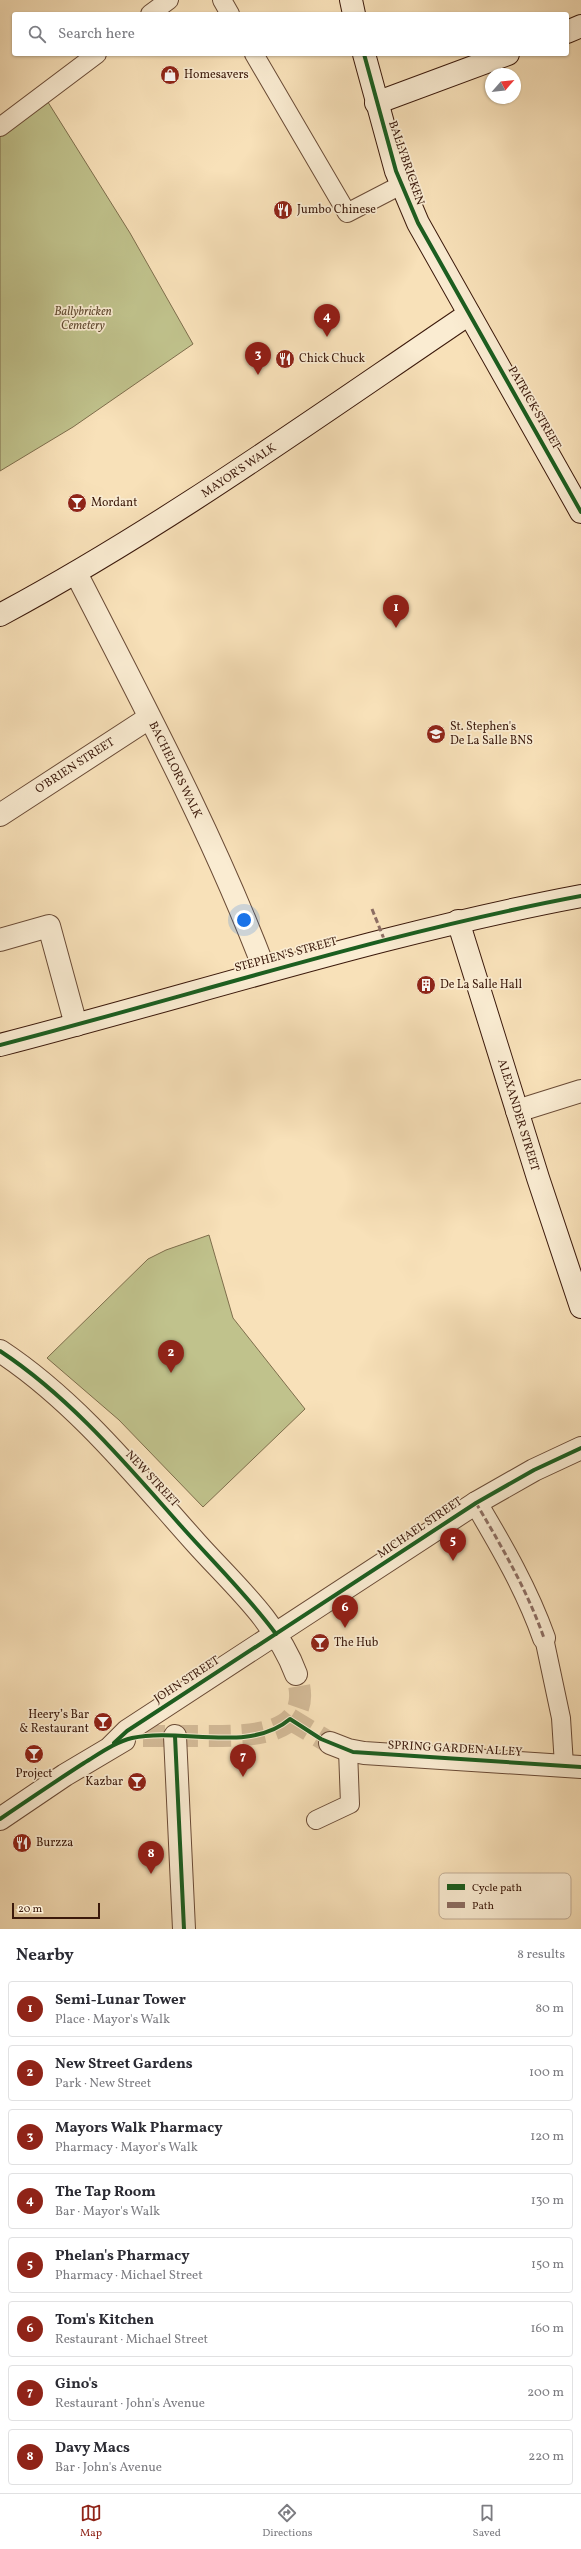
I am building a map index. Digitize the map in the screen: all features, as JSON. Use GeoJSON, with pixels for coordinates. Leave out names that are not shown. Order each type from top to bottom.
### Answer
{"type":"FeatureCollection","features":[{"type":"Feature","properties":{"kind":"street"},"geometry":{"type":"LineString","coordinates":[[351,0],[354,12]]}},
{"type":"Feature","properties":{"kind":"street"},"geometry":{"type":"LineString","coordinates":[[569,31],[581,26]]}},
{"type":"Feature","properties":{"kind":"street","name":"BALLYBRICKEN"},"geometry":{"type":"LineString","coordinates":[[364,56],[376,103],[401,185],[418,223],[469,314]]}},
{"type":"Feature","properties":{"kind":"street"},"geometry":{"type":"LineString","coordinates":[[376,103],[503,56]]}},
{"type":"Feature","properties":{"kind":"street","name":"PATRICK STREET"},"geometry":{"type":"LineString","coordinates":[[469,314],[581,512]]}},
{"type":"Feature","properties":{"kind":"street","name":"MAYOR'S WALK"},"geometry":{"type":"LineString","coordinates":[[0,615],[76,573],[216,487],[469,314]]}},
{"type":"Feature","properties":{"kind":"street","name":"BACHELORS WALK"},"geometry":{"type":"LineString","coordinates":[[76,573],[220,862],[265,971]]}},
{"type":"Feature","properties":{"kind":"street","name":"O'BRIEN STREET"},"geometry":{"type":"LineString","coordinates":[[0,815],[149,718]]}},
{"type":"Feature","properties":{"kind":"street","name":"STEPHEN'S STREET"},"geometry":{"type":"LineString","coordinates":[[0,1045],[265,971],[458,921],[581,896]]}},
{"type":"Feature","properties":{"kind":"street","name":"ALEXANDER STREET"},"geometry":{"type":"LineString","coordinates":[[458,921],[517,1111],[581,1307]]}},
{"type":"Feature","properties":{"kind":"street"},"geometry":{"type":"LineString","coordinates":[[0,940],[49,926],[76,1025]]}},
{"type":"Feature","properties":{"kind":"street"},"geometry":{"type":"LineString","coordinates":[[517,1111],[581,1091]]}},
{"type":"Feature","properties":{"kind":"street","name":"NEW STREET"},"geometry":{"type":"LineString","coordinates":[[0,1351],[46,1386],[94,1432],[246,1598],[276,1634]]}},
{"type":"Feature","properties":{"kind":"street","name":"MICHAEL STREET"},"geometry":{"type":"LineString","coordinates":[[276,1634],[476,1503],[534,1470],[581,1448]]}},
{"type":"Feature","properties":{"kind":"street"},"geometry":{"type":"LineString","coordinates":[[476,1503],[520,1580],[544,1638]]}},
{"type":"Feature","properties":{"kind":"street"},"geometry":{"type":"LineString","coordinates":[[276,1634],[296,1674]]}},
{"type":"Feature","properties":{"kind":"street","name":"JOHN STREET"},"geometry":{"type":"LineString","coordinates":[[112,1746],[126,1730],[276,1634]]}},
{"type":"Feature","properties":{"kind":"street","name":"JOHN STREET"},"geometry":{"type":"LineString","coordinates":[[0,1819],[112,1746],[133,1738],[144,1736]]}},
{"type":"Feature","properties":{"kind":"street"},"geometry":{"type":"LineString","coordinates":[[175,1736],[184,1929]]}},
{"type":"Feature","properties":{"kind":"street","name":"SPRING GARDEN ALLEY"},"geometry":{"type":"LineString","coordinates":[[339,1747],[364,1753],[573,1766]]}},
{"type":"Feature","properties":{"kind":"lane"},"geometry":{"type":"LineString","coordinates":[[153,12],[169,0]]}},
{"type":"Feature","properties":{"kind":"lane"},"geometry":{"type":"LineString","coordinates":[[222,0],[229,12]]}},
{"type":"Feature","properties":{"kind":"lane"},"geometry":{"type":"LineString","coordinates":[[0,127],[94,56]]}},
{"type":"Feature","properties":{"kind":"lane"},"geometry":{"type":"LineString","coordinates":[[255,56],[347,213],[401,185]]}},
{"type":"Feature","properties":{"kind":"lane"},"geometry":{"type":"LineString","coordinates":[[544,1638],[573,1766]]}},
{"type":"Feature","properties":{"kind":"lane"},"geometry":{"type":"LineString","coordinates":[[316,1820],[350,1804],[339,1747]]}},
{"type":"Feature","properties":{"kind":"green space","name":"Ballybricken Cemetery"},"geometry":{"type":"Polygon","coordinates":[[[46,99],[130,233],[193,344],[73,427],[0,471],[0,135],[46,99]]]}},
{"type":"Feature","properties":{"kind":"green space"},"geometry":{"type":"Polygon","coordinates":[[[209,1235],[233,1318],[305,1409],[203,1507],[119,1420],[47,1358],[148,1259],[166,1250],[209,1235]]]}},
{"type":"Feature","properties":{"kind":"tunnel"},"geometry":{"type":"LineString","coordinates":[[143,1736],[222,1736],[258,1733],[274,1729],[288,1722],[297,1711],[300,1695],[296,1674]]}},
{"type":"Feature","properties":{"kind":"tunnel"},"geometry":{"type":"LineString","coordinates":[[290,1719],[330,1743]]}},
{"type":"Feature","properties":{"kind":"marked path"},"geometry":{"type":"LineString","coordinates":[[372,909],[384,939]]}},
{"type":"Feature","properties":{"kind":"marked path"},"geometry":{"type":"LineString","coordinates":[[476,1503],[522,1586],[544,1638]]}},
{"type":"Feature","properties":{"kind":"cycle path"},"geometry":{"type":"LineString","coordinates":[[365,56],[396,171],[418,223],[581,512]]}},
{"type":"Feature","properties":{"kind":"cycle path"},"geometry":{"type":"LineString","coordinates":[[0,1045],[362,946],[507,911],[581,896]]}},
{"type":"Feature","properties":{"kind":"cycle path"},"geometry":{"type":"LineString","coordinates":[[0,1351],[26,1369],[50,1389],[97,1433],[242,1593],[276,1634]]}},
{"type":"Feature","properties":{"kind":"cycle path"},"geometry":{"type":"LineString","coordinates":[[114,1743],[127,1731],[476,1503],[534,1470],[581,1448]]}},
{"type":"Feature","properties":{"kind":"cycle path"},"geometry":{"type":"LineString","coordinates":[[0,1819],[84,1763],[119,1742],[151,1735],[214,1738],[255,1735],[273,1729],[290,1719],[321,1739],[353,1752],[581,1767]]}},
{"type":"Feature","properties":{"kind":"cycle path"},"geometry":{"type":"LineString","coordinates":[[175,1736],[184,1929]]}},
{"type":"Feature","properties":{"kind":"place","name":"Homesavers"},"geometry":{"type":"Point","coordinates":[170,75]}},
{"type":"Feature","properties":{"kind":"place","name":"Jumbo Chinese"},"geometry":{"type":"Point","coordinates":[283,210]}},
{"type":"Feature","properties":{"kind":"place","name":"The Tap Room"},"geometry":{"type":"Point","coordinates":[327,337]}},
{"type":"Feature","properties":{"kind":"place","name":"Chick Chuck"},"geometry":{"type":"Point","coordinates":[285,359]}},
{"type":"Feature","properties":{"kind":"place","name":"Mayors Walk Pharmacy"},"geometry":{"type":"Point","coordinates":[258,375]}},
{"type":"Feature","properties":{"kind":"place","name":"Mordant"},"geometry":{"type":"Point","coordinates":[77,503]}},
{"type":"Feature","properties":{"kind":"place","name":"Semi-Lunar Tower"},"geometry":{"type":"Point","coordinates":[396,628]}},
{"type":"Feature","properties":{"kind":"place","name":"St. Stephen's De La Salle BNS"},"geometry":{"type":"Point","coordinates":[436,734]}},
{"type":"Feature","properties":{"kind":"place","name":"De La Salle Hall"},"geometry":{"type":"Point","coordinates":[426,985]}},
{"type":"Feature","properties":{"kind":"place","name":"New Street Gardens"},"geometry":{"type":"Point","coordinates":[171,1373]}},
{"type":"Feature","properties":{"kind":"place","name":"Phelan's Pharmacy"},"geometry":{"type":"Point","coordinates":[453,1561]}},
{"type":"Feature","properties":{"kind":"place","name":"Tom's Kitchen"},"geometry":{"type":"Point","coordinates":[345,1628]}},
{"type":"Feature","properties":{"kind":"place","name":"The Hub"},"geometry":{"type":"Point","coordinates":[320,1643]}},
{"type":"Feature","properties":{"kind":"place","name":"Heery’s Bar & Restaurant"},"geometry":{"type":"Point","coordinates":[103,1722]}},
{"type":"Feature","properties":{"kind":"place","name":"Project"},"geometry":{"type":"Point","coordinates":[34,1754]}},
{"type":"Feature","properties":{"kind":"place","name":"Gino's"},"geometry":{"type":"Point","coordinates":[243,1777]}},
{"type":"Feature","properties":{"kind":"place","name":"Kazbar"},"geometry":{"type":"Point","coordinates":[137,1782]}},
{"type":"Feature","properties":{"kind":"place","name":"Burzza"},"geometry":{"type":"Point","coordinates":[22,1843]}},
{"type":"Feature","properties":{"kind":"place","name":"Davy Macs"},"geometry":{"type":"Point","coordinates":[151,1874]}}]}
